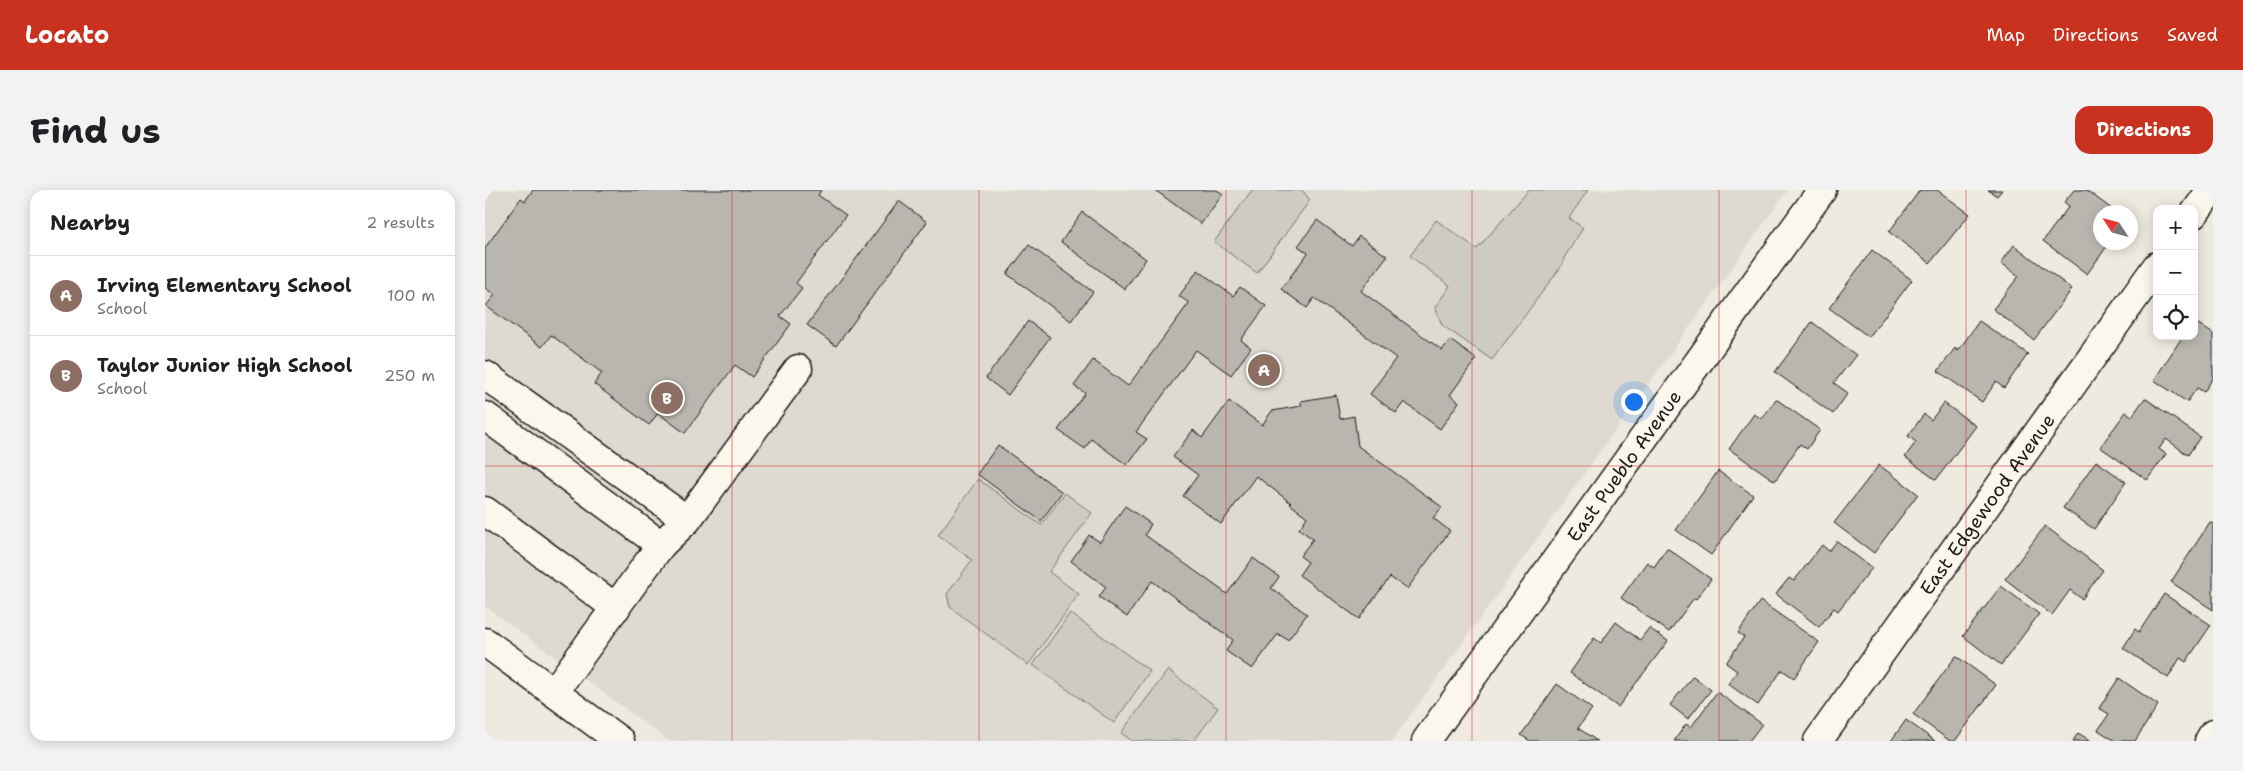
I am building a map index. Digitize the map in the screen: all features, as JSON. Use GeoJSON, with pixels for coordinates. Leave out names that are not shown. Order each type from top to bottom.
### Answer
{"type":"FeatureCollection","features":[{"type":"Feature","properties":{"kind":"street","name":"East Pueblo Avenue"},"geometry":{"type":"LineString","coordinates":[[1426,741],[1822,190]]}},
{"type":"Feature","properties":{"kind":"street"},"geometry":{"type":"LineString","coordinates":[[2198,208],[2211,190]]}},
{"type":"Feature","properties":{"kind":"street","name":"East Edgewood Avenue"},"geometry":{"type":"LineString","coordinates":[[1818,741],[2153,272]]}},
{"type":"Feature","properties":{"kind":"street"},"geometry":{"type":"LineString","coordinates":[[554,692],[661,545],[687,520],[798,369]]}},
{"type":"Feature","properties":{"kind":"street"},"geometry":{"type":"LineString","coordinates":[[485,375],[687,520]]}},
{"type":"Feature","properties":{"kind":"street"},"geometry":{"type":"LineString","coordinates":[[485,416],[661,545]]}},
{"type":"Feature","properties":{"kind":"street"},"geometry":{"type":"LineString","coordinates":[[485,511],[616,608]]}},
{"type":"Feature","properties":{"kind":"street"},"geometry":{"type":"LineString","coordinates":[[485,642],[620,741]]}},
{"type":"Feature","properties":{"kind":"street"},"geometry":{"type":"LineString","coordinates":[[2209,741],[2213,734]]}},
{"type":"Feature","properties":{"kind":"shaded area"},"geometry":{"type":"Polygon","coordinates":[[[485,190],[1788,190],[1392,741],[669,741],[485,606],[485,190]]]}},
{"type":"Feature","properties":{"kind":"shaded area"},"geometry":{"type":"Polygon","coordinates":[[[1252,190],[1302,190],[1310,200],[1257,273],[1214,242],[1252,190]]]}},
{"type":"Feature","properties":{"kind":"shaded area"},"geometry":{"type":"Polygon","coordinates":[[[1529,190],[1588,190],[1569,218],[1583,228],[1564,258],[1563,264],[1492,360],[1442,325],[1435,307],[1450,286],[1410,256],[1436,220],[1477,249],[1529,190]]]}},
{"type":"Feature","properties":{"kind":"shaded area"},"geometry":{"type":"Polygon","coordinates":[[[978,479],[1041,525],[1065,493],[1092,513],[1049,572],[1079,594],[1028,665],[950,607],[947,594],[972,560],[938,535],[978,479]]]}},
{"type":"Feature","properties":{"kind":"shaded area"},"geometry":{"type":"Polygon","coordinates":[[[1070,613],[1150,671],[1114,723],[1033,665],[1070,613]]]}},
{"type":"Feature","properties":{"kind":"shaded area"},"geometry":{"type":"Polygon","coordinates":[[[1168,670],[1218,708],[1194,741],[1132,741],[1121,733],[1168,670]]]}},
{"type":"Feature","properties":{"kind":"building"},"geometry":{"type":"Polygon","coordinates":[[[533,190],[821,190],[818,195],[846,215],[796,283],[802,288],[780,316],[791,324],[752,377],[735,365],[685,433],[658,413],[649,425],[594,384],[602,373],[551,335],[542,347],[486,306],[495,295],[485,288],[485,248],[521,198],[525,201],[533,190]]]}},
{"type":"Feature","properties":{"kind":"building"},"geometry":{"type":"Polygon","coordinates":[[[1155,190],[1217,190],[1223,194],[1201,224],[1155,190]]]}},
{"type":"Feature","properties":{"kind":"building"},"geometry":{"type":"Polygon","coordinates":[[[1920,190],[1937,190],[1970,214],[1930,263],[1889,232],[1920,190]]]}},
{"type":"Feature","properties":{"kind":"building"},"geometry":{"type":"Polygon","coordinates":[[[1988,190],[2002,190],[1997,196],[1988,190]]]}},
{"type":"Feature","properties":{"kind":"building"},"geometry":{"type":"Polygon","coordinates":[[[2074,190],[2086,190],[2106,205],[2093,205],[2093,250],[2104,250],[2087,274],[2043,241],[2069,206],[2064,202],[2074,190]]]}},
{"type":"Feature","properties":{"kind":"building"},"geometry":{"type":"Polygon","coordinates":[[[899,201],[927,222],[836,346],[807,325],[899,201]]]}},
{"type":"Feature","properties":{"kind":"building"},"geometry":{"type":"Polygon","coordinates":[[[1082,212],[1146,259],[1125,289],[1061,242],[1082,212]]]}},
{"type":"Feature","properties":{"kind":"building"},"geometry":{"type":"Polygon","coordinates":[[[1317,220],[1352,246],[1359,236],[1387,256],[1361,291],[1442,350],[1450,340],[1476,359],[1450,395],[1459,402],[1440,429],[1404,402],[1396,413],[1370,394],[1396,358],[1314,298],[1307,308],[1281,289],[1308,253],[1298,246],[1317,220]]]}},
{"type":"Feature","properties":{"kind":"building"},"geometry":{"type":"Polygon","coordinates":[[[1029,245],[1093,292],[1071,321],[1007,274],[1029,245]]]}},
{"type":"Feature","properties":{"kind":"building"},"geometry":{"type":"Polygon","coordinates":[[[2014,245],[2072,289],[2034,340],[1993,309],[2019,276],[2001,263],[2014,245]]]}},
{"type":"Feature","properties":{"kind":"building"},"geometry":{"type":"Polygon","coordinates":[[[1872,250],[1912,280],[1869,337],[1829,308],[1872,250]]]}},
{"type":"Feature","properties":{"kind":"building"},"geometry":{"type":"Polygon","coordinates":[[[1198,270],[1233,296],[1240,287],[1266,306],[1241,340],[1251,348],[1231,375],[1196,350],[1136,432],[1147,439],[1127,465],[1091,439],[1085,449],[1058,430],[1085,393],[1074,386],[1093,360],[1128,386],[1189,303],[1179,296],[1198,270]]]}},
{"type":"Feature","properties":{"kind":"building"},"geometry":{"type":"Polygon","coordinates":[[[1028,321],[1050,337],[1008,395],[986,378],[1028,321]]]}},
{"type":"Feature","properties":{"kind":"building"},"geometry":{"type":"Polygon","coordinates":[[[1979,321],[2028,354],[2004,388],[1996,382],[1982,402],[1938,371],[1955,348],[1958,351],[1979,321]]]}},
{"type":"Feature","properties":{"kind":"building"},"geometry":{"type":"Polygon","coordinates":[[[1812,322],[1856,355],[1834,383],[1848,393],[1833,414],[1775,372],[1812,322]]]}},
{"type":"Feature","properties":{"kind":"building"},"geometry":{"type":"Polygon","coordinates":[[[2198,324],[2213,334],[2213,378],[2204,392],[2197,388],[2187,402],[2154,380],[2180,340],[2198,340],[2198,324]]]}},
{"type":"Feature","properties":{"kind":"building"},"geometry":{"type":"Polygon","coordinates":[[[1336,395],[1340,419],[1354,416],[1358,446],[1442,507],[1433,518],[1450,531],[1407,589],[1390,577],[1359,619],[1299,575],[1308,562],[1300,556],[1313,539],[1299,529],[1307,517],[1291,503],[1256,476],[1221,524],[1183,496],[1198,475],[1173,457],[1193,430],[1202,438],[1229,401],[1262,425],[1272,411],[1301,406],[1301,401],[1336,395]]]}},
{"type":"Feature","properties":{"kind":"building"},"geometry":{"type":"Polygon","coordinates":[[[2145,398],[2200,437],[2188,455],[2166,439],[2159,449],[2166,454],[2147,480],[2100,447],[2126,412],[2132,416],[2145,398]]]}},
{"type":"Feature","properties":{"kind":"building"},"geometry":{"type":"Polygon","coordinates":[[[1776,399],[1820,430],[1807,449],[1800,444],[1775,481],[1729,449],[1754,414],[1762,419],[1776,399]]]}},
{"type":"Feature","properties":{"kind":"building"},"geometry":{"type":"Polygon","coordinates":[[[1944,403],[1976,426],[1936,480],[1905,457],[1916,442],[1908,436],[1924,414],[1931,420],[1944,403]]]}},
{"type":"Feature","properties":{"kind":"building"},"geometry":{"type":"Polygon","coordinates":[[[998,445],[1062,492],[1041,521],[977,474],[998,445]]]}},
{"type":"Feature","properties":{"kind":"building"},"geometry":{"type":"Polygon","coordinates":[[[2096,461],[2126,482],[2094,529],[2063,508],[2096,461]]]}},
{"type":"Feature","properties":{"kind":"building"},"geometry":{"type":"Polygon","coordinates":[[[1879,465],[1918,494],[1874,553],[1834,523],[1879,465]]]}},
{"type":"Feature","properties":{"kind":"building"},"geometry":{"type":"Polygon","coordinates":[[[1718,471],[1753,495],[1711,555],[1676,530],[1718,471]]]}},
{"type":"Feature","properties":{"kind":"building"},"geometry":{"type":"Polygon","coordinates":[[[1125,506],[1151,524],[1145,535],[1227,594],[1253,558],[1279,577],[1271,588],[1307,614],[1288,640],[1278,634],[1252,669],[1226,651],[1233,640],[1152,581],[1127,617],[1099,597],[1106,587],[1071,561],[1089,535],[1100,542],[1125,506]]]}},
{"type":"Feature","properties":{"kind":"building"},"geometry":{"type":"Polygon","coordinates":[[[2210,522],[2213,524],[2213,610],[2171,582],[2210,522]]]}},
{"type":"Feature","properties":{"kind":"building"},"geometry":{"type":"Polygon","coordinates":[[[2045,526],[2103,570],[2082,599],[2070,590],[2052,615],[2005,579],[2045,526]]]}},
{"type":"Feature","properties":{"kind":"building"},"geometry":{"type":"Polygon","coordinates":[[[1837,541],[1872,568],[1838,611],[1834,608],[1819,627],[1776,594],[1789,578],[1794,581],[1822,545],[1829,551],[1837,541]]]}},
{"type":"Feature","properties":{"kind":"building"},"geometry":{"type":"Polygon","coordinates":[[[1667,548],[1711,579],[1696,599],[1694,598],[1669,632],[1621,598],[1647,562],[1654,567],[1667,548]]]}},
{"type":"Feature","properties":{"kind":"building"},"geometry":{"type":"Polygon","coordinates":[[[2001,586],[2039,614],[2001,665],[1963,636],[2001,586]]]}},
{"type":"Feature","properties":{"kind":"building"},"geometry":{"type":"Polygon","coordinates":[[[2164,594],[2211,625],[2186,662],[2180,658],[2168,678],[2123,648],[2135,629],[2139,632],[2164,594]]]}},
{"type":"Feature","properties":{"kind":"building"},"geometry":{"type":"Polygon","coordinates":[[[1760,601],[1819,642],[1794,678],[1782,670],[1758,705],[1728,684],[1737,671],[1726,663],[1744,637],[1738,633],[1760,601]]]}},
{"type":"Feature","properties":{"kind":"building"},"geometry":{"type":"Polygon","coordinates":[[[1616,622],[1640,640],[1649,628],[1668,641],[1618,707],[1570,673],[1594,638],[1601,643],[1616,622]]]}},
{"type":"Feature","properties":{"kind":"building"},"geometry":{"type":"Polygon","coordinates":[[[1956,656],[1996,685],[1955,741],[1950,741],[1913,714],[1956,656]]]}},
{"type":"Feature","properties":{"kind":"building"},"geometry":{"type":"Polygon","coordinates":[[[1693,676],[1711,690],[1688,719],[1670,705],[1693,676]]]}},
{"type":"Feature","properties":{"kind":"building"},"geometry":{"type":"Polygon","coordinates":[[[2119,678],[2158,705],[2135,741],[2115,741],[2098,730],[2109,714],[2099,708],[2119,678]]]}},
{"type":"Feature","properties":{"kind":"building"},"geometry":{"type":"Polygon","coordinates":[[[1557,684],[1592,709],[1578,728],[1597,741],[1530,741],[1521,735],[1557,684]]]}},
{"type":"Feature","properties":{"kind":"building"},"geometry":{"type":"Polygon","coordinates":[[[1717,692],[1762,724],[1749,741],[1674,741],[1686,724],[1691,727],[1717,692]]]}},
{"type":"Feature","properties":{"kind":"building"},"geometry":{"type":"Polygon","coordinates":[[[1906,720],[1935,741],[1891,741],[1906,720]]]}},
{"type":"Feature","properties":{"kind":"building"},"geometry":{"type":"Polygon","coordinates":[[[2078,733],[2091,741],[2073,741],[2078,733]]]}},
{"type":"Feature","properties":{"kind":"place","name":"Irving Elementary School"},"geometry":{"type":"Point","coordinates":[1264,370]}},
{"type":"Feature","properties":{"kind":"place","name":"Taylor Junior High School"},"geometry":{"type":"Point","coordinates":[667,398]}}]}
